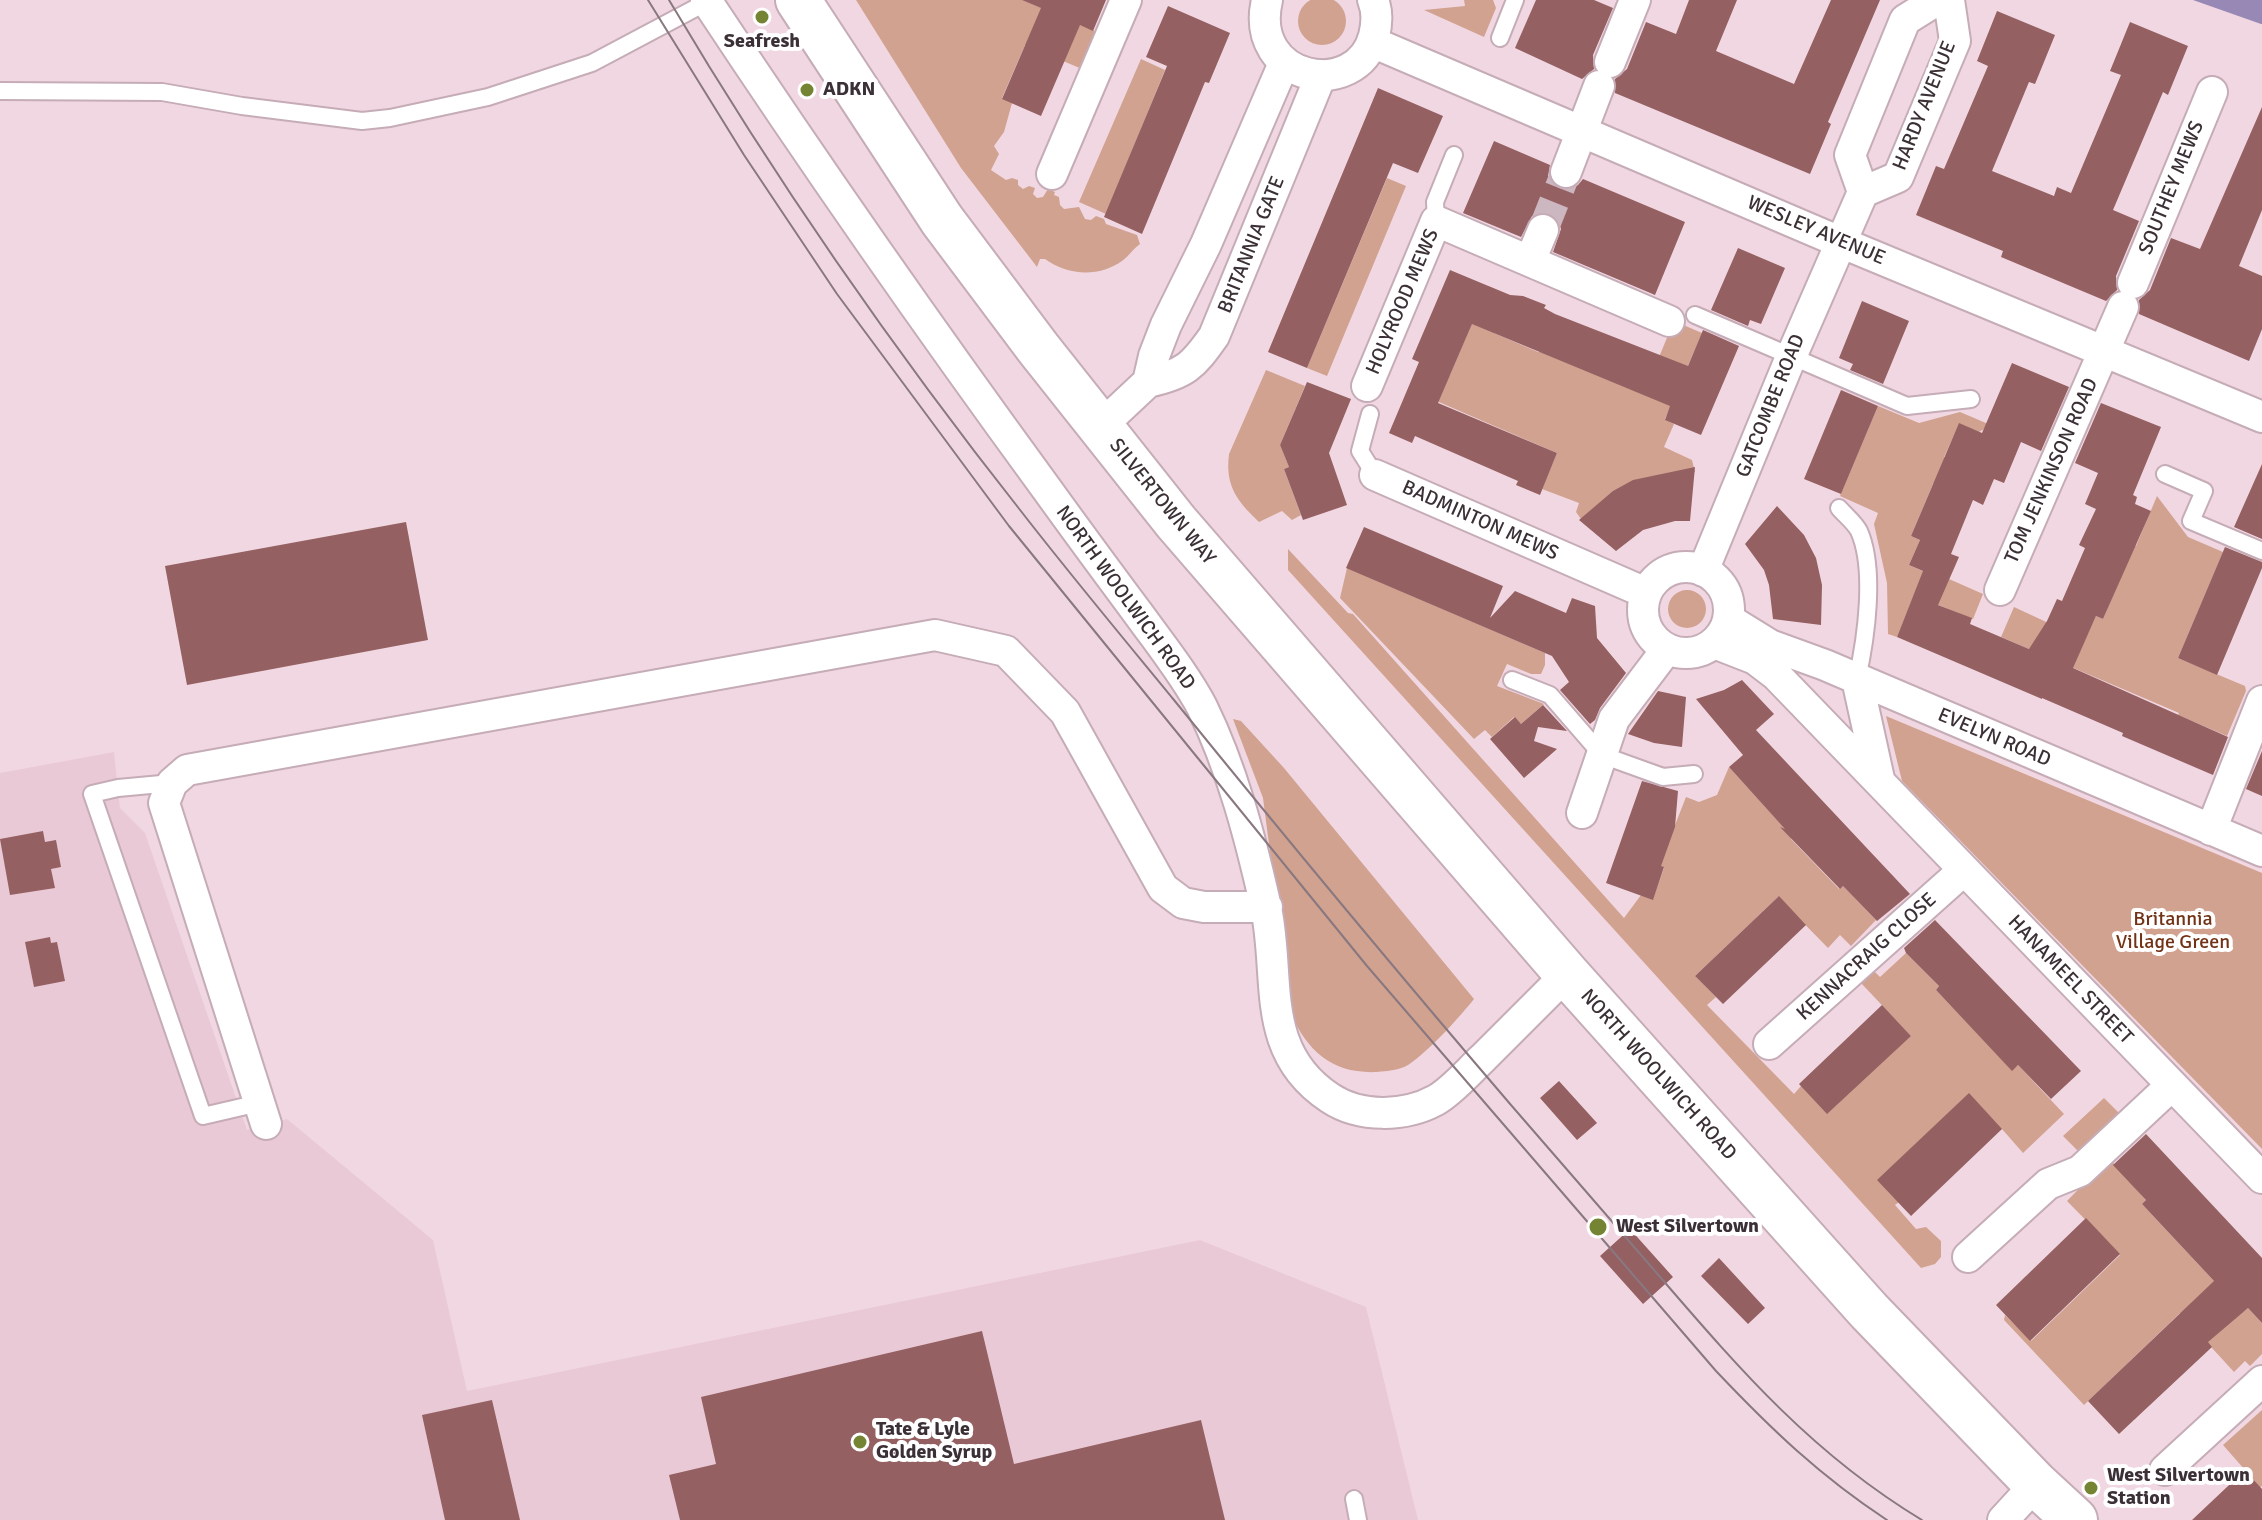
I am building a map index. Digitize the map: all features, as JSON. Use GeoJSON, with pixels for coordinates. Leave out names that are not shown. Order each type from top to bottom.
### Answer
{"type":"FeatureCollection","features":[{"type":"Feature","properties":{"kind":"main road","name":"SILVERTOWN WAY"},"geometry":{"type":"LineString","coordinates":[[798,0],[923,192],[999,297],[1204,556],[1567,974]]}},
{"type":"Feature","properties":{"kind":"main road","name":"NORTH WOOLWICH ROAD"},"geometry":{"type":"LineString","coordinates":[[1567,974],[1869,1311],[2036,1484],[2075,1520]]}},
{"type":"Feature","properties":{"kind":"street"},"geometry":{"type":"LineString","coordinates":[[1052,174],[1126,0]]}},
{"type":"Feature","properties":{"kind":"street"},"geometry":{"type":"LineString","coordinates":[[1267,0],[1265,31],[1271,47],[1284,63],[1302,72],[1321,75],[1351,67],[1364,56],[1377,25],[1373,0]]}},
{"type":"Feature","properties":{"kind":"street"},"geometry":{"type":"LineString","coordinates":[[1566,172],[1635,0]]}},
{"type":"Feature","properties":{"kind":"street"},"geometry":{"type":"LineString","coordinates":[[1840,242],[1863,192],[1850,155],[1905,20],[1937,0]]}},
{"type":"Feature","properties":{"kind":"street","name":"HARDY AVENUE"},"geometry":{"type":"LineString","coordinates":[[1863,192],[1898,177],[1955,41],[1949,0]]}},
{"type":"Feature","properties":{"kind":"street","name":"NORTH WOOLWICH ROAD"},"geometry":{"type":"LineString","coordinates":[[706,1],[879,254],[1045,488],[1178,667],[1202,707],[1232,780],[1267,907],[1276,1017],[1289,1055],[1306,1077],[1331,1099],[1359,1110],[1385,1113],[1406,1111],[1440,1098],[1567,974]]}},
{"type":"Feature","properties":{"kind":"street","name":"WESLEY AVENUE"},"geometry":{"type":"LineString","coordinates":[[1372,42],[1840,242],[2262,417]]}},
{"type":"Feature","properties":{"kind":"street","name":"BRITANNIA GATE"},"geometry":{"type":"LineString","coordinates":[[1148,382],[1166,325],[1206,244],[1284,63]]}},
{"type":"Feature","properties":{"kind":"street","name":"BRITANNIA GATE"},"geometry":{"type":"LineString","coordinates":[[1101,426],[1148,382],[1186,370],[1197,361],[1214,336],[1321,75]]}},
{"type":"Feature","properties":{"kind":"street","name":"SOUTHEY MEWS"},"geometry":{"type":"LineString","coordinates":[[2105,351],[2212,92]]}},
{"type":"Feature","properties":{"kind":"street","name":"HOLYROOD MEWS"},"geometry":{"type":"LineString","coordinates":[[1368,400],[1436,221],[1530,261],[1682,318]]}},
{"type":"Feature","properties":{"kind":"street"},"geometry":{"type":"LineString","coordinates":[[1530,261],[1543,230]]}},
{"type":"Feature","properties":{"kind":"street","name":"GATCOMBE ROAD"},"geometry":{"type":"LineString","coordinates":[[1703,571],[1840,242]]}},
{"type":"Feature","properties":{"kind":"street","name":"TOM JENKINSON ROAD"},"geometry":{"type":"LineString","coordinates":[[2000,590],[2105,351]]}},
{"type":"Feature","properties":{"kind":"street","name":"BADMINTON MEWS"},"geometry":{"type":"LineString","coordinates":[[1375,475],[1646,593]]}},
{"type":"Feature","properties":{"kind":"street"},"geometry":{"type":"LineString","coordinates":[[1690,567],[1703,571],[1716,579],[1725,591],[1729,604],[1721,631],[1691,653],[1667,649],[1648,631],[1643,606],[1646,593],[1653,582],[1677,568],[1690,567]]}},
{"type":"Feature","properties":{"kind":"street","name":"EVELYN ROAD"},"geometry":{"type":"LineString","coordinates":[[1721,631],[1770,645],[1857,679],[2262,851]]}},
{"type":"Feature","properties":{"kind":"street","name":"HANAMEEL STREET"},"geometry":{"type":"LineString","coordinates":[[1721,631],[1776,675],[2262,1178]]}},
{"type":"Feature","properties":{"kind":"street"},"geometry":{"type":"LineString","coordinates":[[262,1114],[164,803],[172,783],[187,770],[935,635],[1006,651],[1065,712],[1163,888],[1183,903],[1204,907],[1267,907]]}},
{"type":"Feature","properties":{"kind":"street"},"geometry":{"type":"LineString","coordinates":[[1582,813],[1614,719],[1667,649]]}},
{"type":"Feature","properties":{"kind":"street"},"geometry":{"type":"LineString","coordinates":[[1857,679],[1879,781]]}},
{"type":"Feature","properties":{"kind":"street"},"geometry":{"type":"LineString","coordinates":[[2211,830],[2258,710]]}},
{"type":"Feature","properties":{"kind":"street","name":"KENNACRAIG CLOSE"},"geometry":{"type":"LineString","coordinates":[[1769,1044],[1964,870]]}},
{"type":"Feature","properties":{"kind":"street"},"geometry":{"type":"LineString","coordinates":[[1968,1257],[2048,1184],[2080,1171],[2172,1085]]}},
{"type":"Feature","properties":{"kind":"street"},"geometry":{"type":"LineString","coordinates":[[2165,1470],[2262,1381]]}},
{"type":"Feature","properties":{"kind":"street"},"geometry":{"type":"LineString","coordinates":[[2003,1520],[2036,1484]]}},
{"type":"Feature","properties":{"kind":"lane"},"geometry":{"type":"LineString","coordinates":[[1500,38],[1515,0]]}},
{"type":"Feature","properties":{"kind":"lane"},"geometry":{"type":"LineString","coordinates":[[0,91],[162,92],[362,121],[390,118],[488,97],[592,63],[706,1]]}},
{"type":"Feature","properties":{"kind":"lane"},"geometry":{"type":"LineString","coordinates":[[1436,221],[1435,202],[1454,155]]}},
{"type":"Feature","properties":{"kind":"lane"},"geometry":{"type":"LineString","coordinates":[[1682,318],[1791,357],[1907,406],[1971,399]]}},
{"type":"Feature","properties":{"kind":"lane","name":"BADMINTON MEWS"},"geometry":{"type":"LineString","coordinates":[[1368,400],[1360,451],[1375,475]]}},
{"type":"Feature","properties":{"kind":"lane"},"geometry":{"type":"LineString","coordinates":[[2165,474],[2204,491],[2191,521],[2262,551]]}},
{"type":"Feature","properties":{"kind":"lane"},"geometry":{"type":"LineString","coordinates":[[1839,508],[1859,530],[1864,554],[1868,596],[1864,649],[1857,679]]}},
{"type":"Feature","properties":{"kind":"lane"},"geometry":{"type":"LineString","coordinates":[[1512,680],[1550,695],[1602,755],[1663,777],[1694,774]]}},
{"type":"Feature","properties":{"kind":"lane"},"geometry":{"type":"LineString","coordinates":[[172,783],[118,788],[92,794],[203,1116],[262,1114]]}},
{"type":"Feature","properties":{"kind":"lane"},"geometry":{"type":"LineString","coordinates":[[1354,1499],[1358,1520]]}},
{"type":"Feature","properties":{"kind":"shaded area"},"geometry":{"type":"Polygon","coordinates":[[[2193,0],[2262,0],[2262,24],[2261,24],[2193,0]]]}},
{"type":"Feature","properties":{"kind":"shaded area"},"geometry":{"type":"Polygon","coordinates":[[[114,752],[120,808],[145,833],[247,1130],[287,1119],[433,1240],[467,1391],[1200,1240],[1366,1307],[1418,1520],[0,1520],[0,773],[114,752]]]}},
{"type":"Feature","properties":{"kind":"green space"},"geometry":{"type":"Polygon","coordinates":[[[1322,-3],[1331,-2],[1339,4],[1345,12],[1345,30],[1339,38],[1331,44],[1322,45],[1313,44],[1305,38],[1299,30],[1298,21],[1299,12],[1305,4],[1313,-2],[1322,-3]]]}},
{"type":"Feature","properties":{"kind":"green space"},"geometry":{"type":"Polygon","coordinates":[[[856,0],[1023,0],[1097,32],[1082,69],[1025,45],[1002,98],[1012,103],[1004,132],[994,146],[999,154],[991,170],[1006,180],[1018,180],[1018,185],[1023,189],[1029,186],[1035,188],[1033,194],[1037,198],[1043,197],[1048,189],[1055,192],[1064,209],[1079,207],[1085,219],[1091,220],[1096,216],[1104,219],[1106,224],[1137,235],[1140,244],[1122,261],[1103,270],[1073,271],[1045,259],[1040,259],[1037,267],[961,168],[856,0]]]}},
{"type":"Feature","properties":{"kind":"green space"},"geometry":{"type":"Polygon","coordinates":[[[1464,0],[1493,0],[1496,8],[1484,37],[1424,10],[1465,6],[1464,0]]]}},
{"type":"Feature","properties":{"kind":"green space"},"geometry":{"type":"Polygon","coordinates":[[[1141,59],[1165,70],[1106,214],[1079,202],[1141,59]]]}},
{"type":"Feature","properties":{"kind":"green space"},"geometry":{"type":"Polygon","coordinates":[[[1387,178],[1406,186],[1327,376],[1307,368],[1387,178]]]}},
{"type":"Feature","properties":{"kind":"green space"},"geometry":{"type":"Polygon","coordinates":[[[1488,286],[1510,295],[1494,333],[1538,352],[1659,357],[1674,321],[1702,333],[1665,419],[1674,424],[1664,447],[1692,460],[1695,472],[1667,473],[1581,519],[1576,512],[1579,503],[1542,489],[1557,453],[1411,390],[1450,375],[1488,286]]]}},
{"type":"Feature","properties":{"kind":"green space"},"geometry":{"type":"Polygon","coordinates":[[[1266,370],[1305,386],[1280,445],[1289,467],[1284,469],[1301,515],[1292,520],[1282,511],[1259,522],[1239,500],[1229,475],[1229,454],[1266,370]]]}},
{"type":"Feature","properties":{"kind":"green space"},"geometry":{"type":"Polygon","coordinates":[[[1878,406],[1919,423],[1960,412],[1986,423],[1986,428],[1979,432],[1959,424],[1944,457],[1954,462],[1933,484],[1911,536],[1920,540],[1909,565],[1983,594],[1973,619],[1914,595],[1897,637],[1888,634],[1887,583],[1874,524],[1878,513],[1840,496],[1878,406]]]}},
{"type":"Feature","properties":{"kind":"green space"},"geometry":{"type":"Polygon","coordinates":[[[2157,496],[2188,537],[2223,552],[2178,658],[2245,686],[2246,691],[2227,736],[2001,637],[2014,607],[2085,640],[2096,616],[2103,619],[2126,566],[2127,542],[2136,546],[2157,496]]]}},
{"type":"Feature","properties":{"kind":"green space"},"geometry":{"type":"Polygon","coordinates":[[[1288,549],[1348,613],[1353,614],[1624,918],[1641,895],[1653,899],[1664,868],[1659,866],[1686,797],[1699,802],[1717,795],[1729,767],[1780,823],[1813,793],[1791,839],[1839,889],[1843,886],[1876,920],[1851,946],[1840,935],[1828,948],[1778,897],[1695,976],[1716,997],[1707,1005],[1794,1094],[1801,1086],[1911,1036],[1861,983],[1874,971],[1880,977],[1906,953],[1939,986],[1936,990],[2012,1070],[2018,1065],[2064,1114],[2023,1153],[2002,1129],[1895,1205],[1916,1229],[1926,1227],[1941,1241],[1941,1257],[1935,1264],[1921,1268],[1288,570],[1288,549]]]}},
{"type":"Feature","properties":{"kind":"green space"},"geometry":{"type":"Polygon","coordinates":[[[1347,568],[1545,653],[1541,674],[1531,674],[1507,664],[1497,686],[1544,704],[1521,724],[1514,717],[1492,737],[1485,730],[1474,739],[1340,598],[1347,568]]]}},
{"type":"Feature","properties":{"kind":"green space"},"geometry":{"type":"Polygon","coordinates":[[[1687,590],[1700,596],[1706,609],[1700,622],[1687,628],[1674,622],[1668,609],[1674,596],[1687,590]]]}},
{"type":"Feature","properties":{"kind":"green space","name":"Britannia Village Green"},"geometry":{"type":"Polygon","coordinates":[[[1886,716],[2262,873],[2262,1149],[1902,781],[1886,716]]]}},
{"type":"Feature","properties":{"kind":"green space"},"geometry":{"type":"Polygon","coordinates":[[[1233,719],[1241,721],[1284,768],[1474,999],[1434,1043],[1405,1067],[1361,1072],[1335,1065],[1314,1050],[1291,1014],[1263,798],[1233,719]]]}},
{"type":"Feature","properties":{"kind":"green space"},"geometry":{"type":"Polygon","coordinates":[[[2104,1098],[2120,1114],[2080,1153],[2063,1136],[2104,1098]]]}},
{"type":"Feature","properties":{"kind":"green space"},"geometry":{"type":"Polygon","coordinates":[[[2109,1158],[2146,1200],[2142,1204],[2243,1312],[2248,1308],[2262,1323],[2262,1354],[2250,1366],[2245,1361],[2234,1372],[2180,1313],[2084,1405],[2004,1320],[2005,1315],[2031,1341],[2120,1255],[2067,1201],[2109,1158]]]}},
{"type":"Feature","properties":{"kind":"green space"},"geometry":{"type":"Polygon","coordinates":[[[2262,1410],[2262,1486],[2260,1487],[2223,1445],[2262,1410]]]}},
{"type":"Feature","properties":{"kind":"building"},"geometry":{"type":"Polygon","coordinates":[[[1022,0],[1106,0],[1093,31],[1080,25],[1041,116],[1002,99],[1041,8],[1022,0]]]}},
{"type":"Feature","properties":{"kind":"building"},"geometry":{"type":"Polygon","coordinates":[[[1536,0],[1594,0],[1613,8],[1593,55],[1594,69],[1582,79],[1515,48],[1536,0]]]}},
{"type":"Feature","properties":{"kind":"building"},"geometry":{"type":"Polygon","coordinates":[[[1689,0],[1737,0],[1716,51],[1794,84],[1831,0],[1880,0],[1828,122],[1831,124],[1810,174],[1615,93],[1615,79],[1627,69],[1646,22],[1676,34],[1689,0]]]}},
{"type":"Feature","properties":{"kind":"building"},"geometry":{"type":"Polygon","coordinates":[[[1168,6],[1230,33],[1209,83],[1205,82],[1142,234],[1104,217],[1167,66],[1146,57],[1168,6]]]}},
{"type":"Feature","properties":{"kind":"building"},"geometry":{"type":"Polygon","coordinates":[[[1997,11],[2055,35],[2035,84],[2029,82],[1992,171],[2054,196],[2057,187],[2071,193],[2121,75],[2110,71],[2130,22],[2188,46],[2168,95],[2163,92],[2113,210],[2139,221],[2116,276],[2117,290],[2106,301],[2001,257],[2003,251],[1916,215],[1936,166],[1944,169],[1988,66],[1977,61],[1997,11]]]}},
{"type":"Feature","properties":{"kind":"building"},"geometry":{"type":"Polygon","coordinates":[[[1378,88],[1443,116],[1418,173],[1393,163],[1307,368],[1268,352],[1378,88]]]}},
{"type":"Feature","properties":{"kind":"building"},"geometry":{"type":"Polygon","coordinates":[[[2262,107],[2262,210],[2239,266],[2262,276],[2262,329],[2249,361],[2139,314],[2139,300],[2150,290],[2171,238],[2200,249],[2262,107]]]}},
{"type":"Feature","properties":{"kind":"building"},"geometry":{"type":"Polygon","coordinates":[[[1494,141],[1550,165],[1548,176],[1559,188],[1570,190],[1583,179],[1685,222],[1655,295],[1553,252],[1561,229],[1558,220],[1551,214],[1542,212],[1532,216],[1521,237],[1463,213],[1494,141]]]}},
{"type":"Feature","properties":{"kind":"building"},"geometry":{"type":"Polygon","coordinates":[[[1738,248],[1785,268],[1761,324],[1750,320],[1748,326],[1711,310],[1738,248]]]}},
{"type":"Feature","properties":{"kind":"building"},"geometry":{"type":"Polygon","coordinates":[[[1450,270],[1510,295],[1523,296],[1546,305],[1544,308],[1555,314],[1688,366],[1703,330],[1739,346],[1701,435],[1665,420],[1670,406],[1472,324],[1438,403],[1557,453],[1540,495],[1516,485],[1518,481],[1415,436],[1412,443],[1389,433],[1419,362],[1412,359],[1450,270]]]}},
{"type":"Feature","properties":{"kind":"building"},"geometry":{"type":"Polygon","coordinates":[[[1862,301],[1909,321],[1883,384],[1850,370],[1853,364],[1839,358],[1862,301]]]}},
{"type":"Feature","properties":{"kind":"building"},"geometry":{"type":"Polygon","coordinates":[[[2012,363],[2069,387],[2041,451],[2021,442],[2004,483],[1994,479],[1983,505],[1973,500],[1951,554],[1959,557],[1938,605],[1972,618],[1970,624],[2029,649],[2057,599],[2062,601],[2085,548],[2079,545],[2096,509],[2085,504],[2098,473],[2075,463],[2101,403],[2161,427],[2133,495],[2137,497],[2135,504],[2151,511],[2103,619],[2096,616],[2073,668],[2228,737],[2213,775],[2122,736],[2123,733],[1897,637],[1923,571],[1909,565],[1920,540],[1911,536],[1959,423],[1982,433],[2012,363]]]}},
{"type":"Feature","properties":{"kind":"building"},"geometry":{"type":"Polygon","coordinates":[[[1307,382],[1351,399],[1329,453],[1347,505],[1303,520],[1284,469],[1289,467],[1280,445],[1307,382]]]}},
{"type":"Feature","properties":{"kind":"building"},"geometry":{"type":"Polygon","coordinates":[[[1841,390],[1878,406],[1841,494],[1804,479],[1841,390]]]}},
{"type":"Feature","properties":{"kind":"building"},"geometry":{"type":"Polygon","coordinates":[[[2262,464],[2262,539],[2234,527],[2262,464]]]}},
{"type":"Feature","properties":{"kind":"building"},"geometry":{"type":"Polygon","coordinates":[[[1695,467],[1690,521],[1675,521],[1643,530],[1616,551],[1579,520],[1613,491],[1633,480],[1695,467]]]}},
{"type":"Feature","properties":{"kind":"building"},"geometry":{"type":"Polygon","coordinates":[[[1777,506],[1804,535],[1816,558],[1822,585],[1821,625],[1773,619],[1764,570],[1745,544],[1777,506]]]}},
{"type":"Feature","properties":{"kind":"building"},"geometry":{"type":"Polygon","coordinates":[[[406,522],[428,640],[187,685],[165,566],[406,522]]]}},
{"type":"Feature","properties":{"kind":"building"},"geometry":{"type":"Polygon","coordinates":[[[1364,527],[1503,586],[1490,618],[1515,591],[1566,613],[1572,598],[1595,606],[1597,638],[1626,673],[1600,708],[1595,720],[1590,724],[1560,690],[1569,682],[1552,656],[1346,568],[1364,527]]]}},
{"type":"Feature","properties":{"kind":"building"},"geometry":{"type":"Polygon","coordinates":[[[2225,547],[2262,562],[2262,568],[2217,675],[2178,658],[2225,547]]]}},
{"type":"Feature","properties":{"kind":"building"},"geometry":{"type":"Polygon","coordinates":[[[1742,680],[1774,714],[1756,730],[1910,894],[1877,921],[1843,886],[1840,889],[1780,827],[1785,829],[1729,767],[1743,755],[1696,699],[1742,680]]]}},
{"type":"Feature","properties":{"kind":"building"},"geometry":{"type":"Polygon","coordinates":[[[1658,691],[1686,697],[1682,747],[1654,743],[1628,734],[1658,691]]]}},
{"type":"Feature","properties":{"kind":"building"},"geometry":{"type":"Polygon","coordinates":[[[1543,705],[1567,731],[1538,727],[1534,741],[1557,749],[1524,778],[1490,739],[1515,717],[1521,724],[1543,705]]]}},
{"type":"Feature","properties":{"kind":"building"},"geometry":{"type":"Polygon","coordinates":[[[2262,751],[2262,796],[2246,789],[2262,751]]]}},
{"type":"Feature","properties":{"kind":"building"},"geometry":{"type":"Polygon","coordinates":[[[1642,781],[1678,791],[1675,827],[1653,900],[1606,883],[1642,781]]]}},
{"type":"Feature","properties":{"kind":"building"},"geometry":{"type":"Polygon","coordinates":[[[43,831],[45,842],[56,840],[61,867],[51,869],[55,888],[10,895],[0,839],[43,831]]]}},
{"type":"Feature","properties":{"kind":"building"},"geometry":{"type":"Polygon","coordinates":[[[1779,896],[1806,925],[1723,1004],[1695,976],[1779,896]]]}},
{"type":"Feature","properties":{"kind":"building"},"geometry":{"type":"Polygon","coordinates":[[[1935,920],[2081,1071],[2051,1099],[2018,1065],[2012,1071],[1936,990],[1939,986],[1906,953],[1904,948],[1935,920]]]}},
{"type":"Feature","properties":{"kind":"building"},"geometry":{"type":"Polygon","coordinates":[[[50,937],[51,943],[57,942],[65,981],[34,987],[25,942],[50,937]]]}},
{"type":"Feature","properties":{"kind":"building"},"geometry":{"type":"Polygon","coordinates":[[[1882,1005],[1911,1036],[1827,1114],[1799,1084],[1882,1005]]]}},
{"type":"Feature","properties":{"kind":"building"},"geometry":{"type":"Polygon","coordinates":[[[1559,1081],[1597,1123],[1577,1140],[1540,1098],[1559,1081]]]}},
{"type":"Feature","properties":{"kind":"building"},"geometry":{"type":"Polygon","coordinates":[[[1969,1093],[2002,1129],[1911,1216],[1877,1180],[1969,1093]]]}},
{"type":"Feature","properties":{"kind":"building"},"geometry":{"type":"Polygon","coordinates":[[[2146,1134],[2262,1258],[2262,1323],[2248,1308],[2208,1342],[2212,1347],[2119,1434],[2088,1401],[2214,1281],[2142,1204],[2146,1200],[2113,1165],[2146,1134]]]}},
{"type":"Feature","properties":{"kind":"building"},"geometry":{"type":"Polygon","coordinates":[[[2086,1218],[2120,1254],[2030,1341],[1996,1305],[2086,1218]]]}},
{"type":"Feature","properties":{"kind":"building"},"geometry":{"type":"Polygon","coordinates":[[[1630,1229],[1673,1277],[1643,1304],[1600,1256],[1630,1229]]]}},
{"type":"Feature","properties":{"kind":"building"},"geometry":{"type":"Polygon","coordinates":[[[1719,1258],[1765,1308],[1748,1324],[1701,1276],[1719,1258]]]}},
{"type":"Feature","properties":{"kind":"building","name":"Tate & Lyle Golden Syrup"},"geometry":{"type":"Polygon","coordinates":[[[982,1331],[1014,1464],[1201,1420],[1225,1520],[680,1520],[669,1475],[716,1464],[701,1397],[982,1331]]]}},
{"type":"Feature","properties":{"kind":"building"},"geometry":{"type":"Polygon","coordinates":[[[492,1400],[520,1520],[445,1520],[422,1415],[492,1400]]]}},
{"type":"Feature","properties":{"kind":"building"},"geometry":{"type":"Polygon","coordinates":[[[2245,1470],[2262,1489],[2262,1520],[2192,1520],[2245,1470]]]}},
{"type":"Feature","properties":{"kind":"tunnel"},"geometry":{"type":"LineString","coordinates":[[1543,230],[1566,172]]}},
{"type":"Feature","properties":{"kind":"tram line"},"geometry":{"type":"LineString","coordinates":[[648,0],[744,155],[837,294],[1009,526],[1367,966],[1716,1371],[1797,1451],[1887,1520]]}},
{"type":"Feature","properties":{"kind":"tram line"},"geometry":{"type":"LineString","coordinates":[[669,0],[794,199],[929,391],[1061,562],[1299,853],[1511,1105],[1751,1379],[1813,1440],[1883,1495],[1922,1520]]}},
{"type":"Feature","properties":{"kind":"place","name":"Seafresh"},"geometry":{"type":"Point","coordinates":[762,17]}},
{"type":"Feature","properties":{"kind":"place","name":"ADKN"},"geometry":{"type":"Point","coordinates":[807,90]}},
{"type":"Feature","properties":{"kind":"place","name":"West Silvertown"},"geometry":{"type":"Point","coordinates":[1598,1227]}},
{"type":"Feature","properties":{"kind":"place","name":"Tate & Lyle Golden Syrup"},"geometry":{"type":"Point","coordinates":[860,1442]}},
{"type":"Feature","properties":{"kind":"place","name":"West Silvertown Station"},"geometry":{"type":"Point","coordinates":[2091,1488]}}]}
